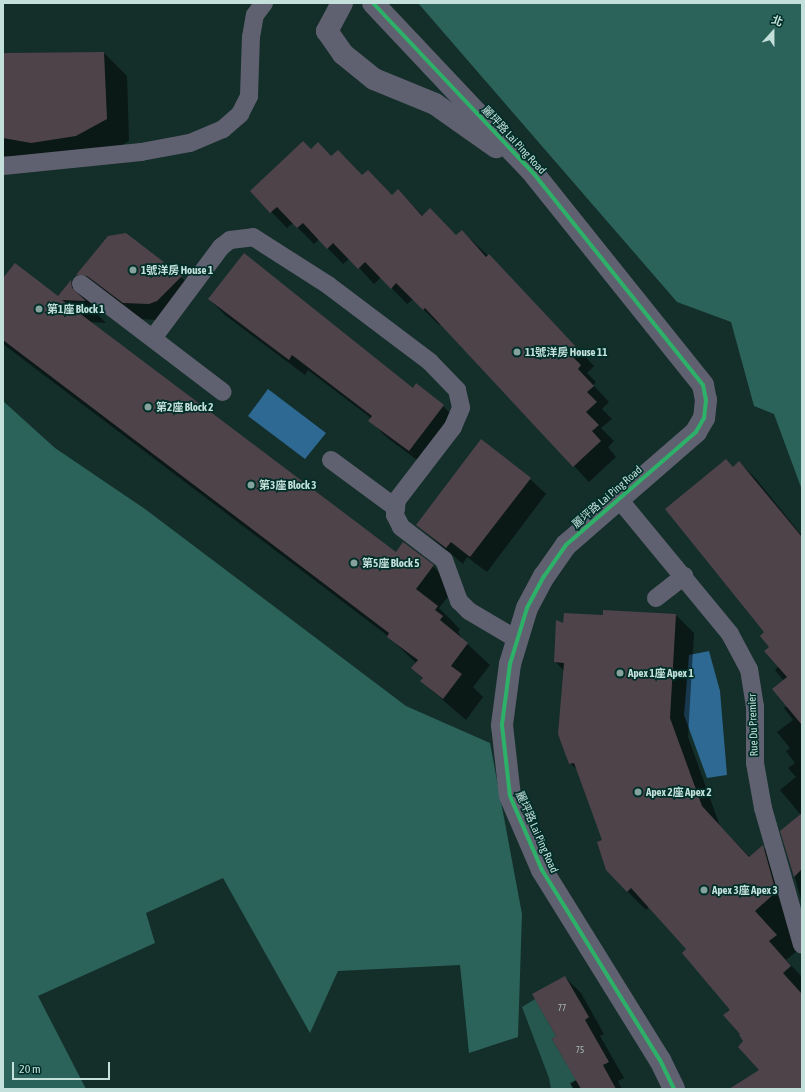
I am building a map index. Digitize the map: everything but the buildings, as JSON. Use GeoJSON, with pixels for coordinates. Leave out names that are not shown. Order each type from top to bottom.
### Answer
{"type":"FeatureCollection","features":[{"type":"Feature","properties":{"kind":"street","name":"麗坪路 Lai Ping Road"},"geometry":{"type":"LineString","coordinates":[[342,3],[327,31],[343,54],[374,79],[435,104],[534,174]]}},
{"type":"Feature","properties":{"kind":"street","name":"麗坪路 Lai Ping Road"},"geometry":{"type":"LineString","coordinates":[[373,3],[534,174],[703,385],[704,418],[696,432],[618,498],[566,545],[544,576],[527,608],[510,664],[502,725],[510,796],[542,870],[660,1060],[674,1089]]}},
{"type":"Feature","properties":{"kind":"lane"},"geometry":{"type":"LineString","coordinates":[[3,166],[141,152],[190,143],[223,129],[240,114],[249,96],[250,37],[255,15],[264,3]]}},
{"type":"Feature","properties":{"kind":"lane"},"geometry":{"type":"LineString","coordinates":[[153,338],[221,247],[230,240],[253,237],[328,285],[430,362],[457,390],[461,401],[459,418],[397,500],[395,515],[401,528],[444,560],[459,601],[480,619],[518,640]]}},
{"type":"Feature","properties":{"kind":"lane"},"geometry":{"type":"LineString","coordinates":[[81,284],[223,392]]}},
{"type":"Feature","properties":{"kind":"lane"},"geometry":{"type":"LineString","coordinates":[[331,460],[396,508]]}},
{"type":"Feature","properties":{"kind":"lane","name":"Rue Du Premier"},"geometry":{"type":"LineString","coordinates":[[618,498],[633,514],[730,634],[749,669],[755,707],[755,763],[762,801],[802,945]]}},
{"type":"Feature","properties":{"kind":"lane"},"geometry":{"type":"LineString","coordinates":[[656,598],[684,576]]}},
{"type":"Feature","properties":{"kind":"green space"},"geometry":{"type":"Polygon","coordinates":[[[418,3],[802,3],[802,490],[774,414],[754,406],[731,322],[677,302],[418,3]]]}},
{"type":"Feature","properties":{"kind":"green space"},"geometry":{"type":"Polygon","coordinates":[[[3,401],[55,448],[145,509],[406,706],[490,743],[522,914],[518,1037],[469,1053],[460,965],[338,971],[310,1033],[223,878],[146,913],[155,943],[38,996],[86,1089],[3,1089],[3,401]]]}},
{"type":"Feature","properties":{"kind":"green space"},"geometry":{"type":"Polygon","coordinates":[[[535,999],[556,1036],[552,1039],[576,1080],[570,1083],[573,1089],[551,1089],[549,1078],[522,1007],[535,999]]]}},
{"type":"Feature","properties":{"kind":"water"},"geometry":{"type":"Polygon","coordinates":[[[268,389],[326,433],[305,459],[248,416],[268,389]]]}},
{"type":"Feature","properties":{"kind":"water"},"geometry":{"type":"Polygon","coordinates":[[[709,651],[720,691],[727,775],[707,778],[684,715],[689,655],[709,651]]]}},
{"type":"Feature","properties":{"kind":"cycle path"},"geometry":{"type":"LineString","coordinates":[[373,3],[534,174],[703,385],[706,400],[704,418],[696,432],[566,545],[544,576],[527,608],[510,664],[502,725],[510,796],[542,870],[660,1060],[674,1089]]}},
{"type":"Feature","properties":{"kind":"place","name":"1號洋房 House 1"},"geometry":{"type":"Point","coordinates":[133,270]}},
{"type":"Feature","properties":{"kind":"place","name":"第1座 Block 1"},"geometry":{"type":"Point","coordinates":[39,309]}},
{"type":"Feature","properties":{"kind":"place","name":"11號洋房 House 11"},"geometry":{"type":"Point","coordinates":[517,352]}},
{"type":"Feature","properties":{"kind":"place","name":"第2座 Block 2"},"geometry":{"type":"Point","coordinates":[148,407]}},
{"type":"Feature","properties":{"kind":"place","name":"第3座 Block 3"},"geometry":{"type":"Point","coordinates":[251,485]}},
{"type":"Feature","properties":{"kind":"place","name":"第5座 Block 5"},"geometry":{"type":"Point","coordinates":[354,563]}},
{"type":"Feature","properties":{"kind":"place","name":"Apex 1座 Apex 1"},"geometry":{"type":"Point","coordinates":[620,673]}},
{"type":"Feature","properties":{"kind":"place","name":"Apex 2座 Apex 2"},"geometry":{"type":"Point","coordinates":[638,792]}},
{"type":"Feature","properties":{"kind":"place","name":"Apex 3座 Apex 3"},"geometry":{"type":"Point","coordinates":[704,890]}}]}
